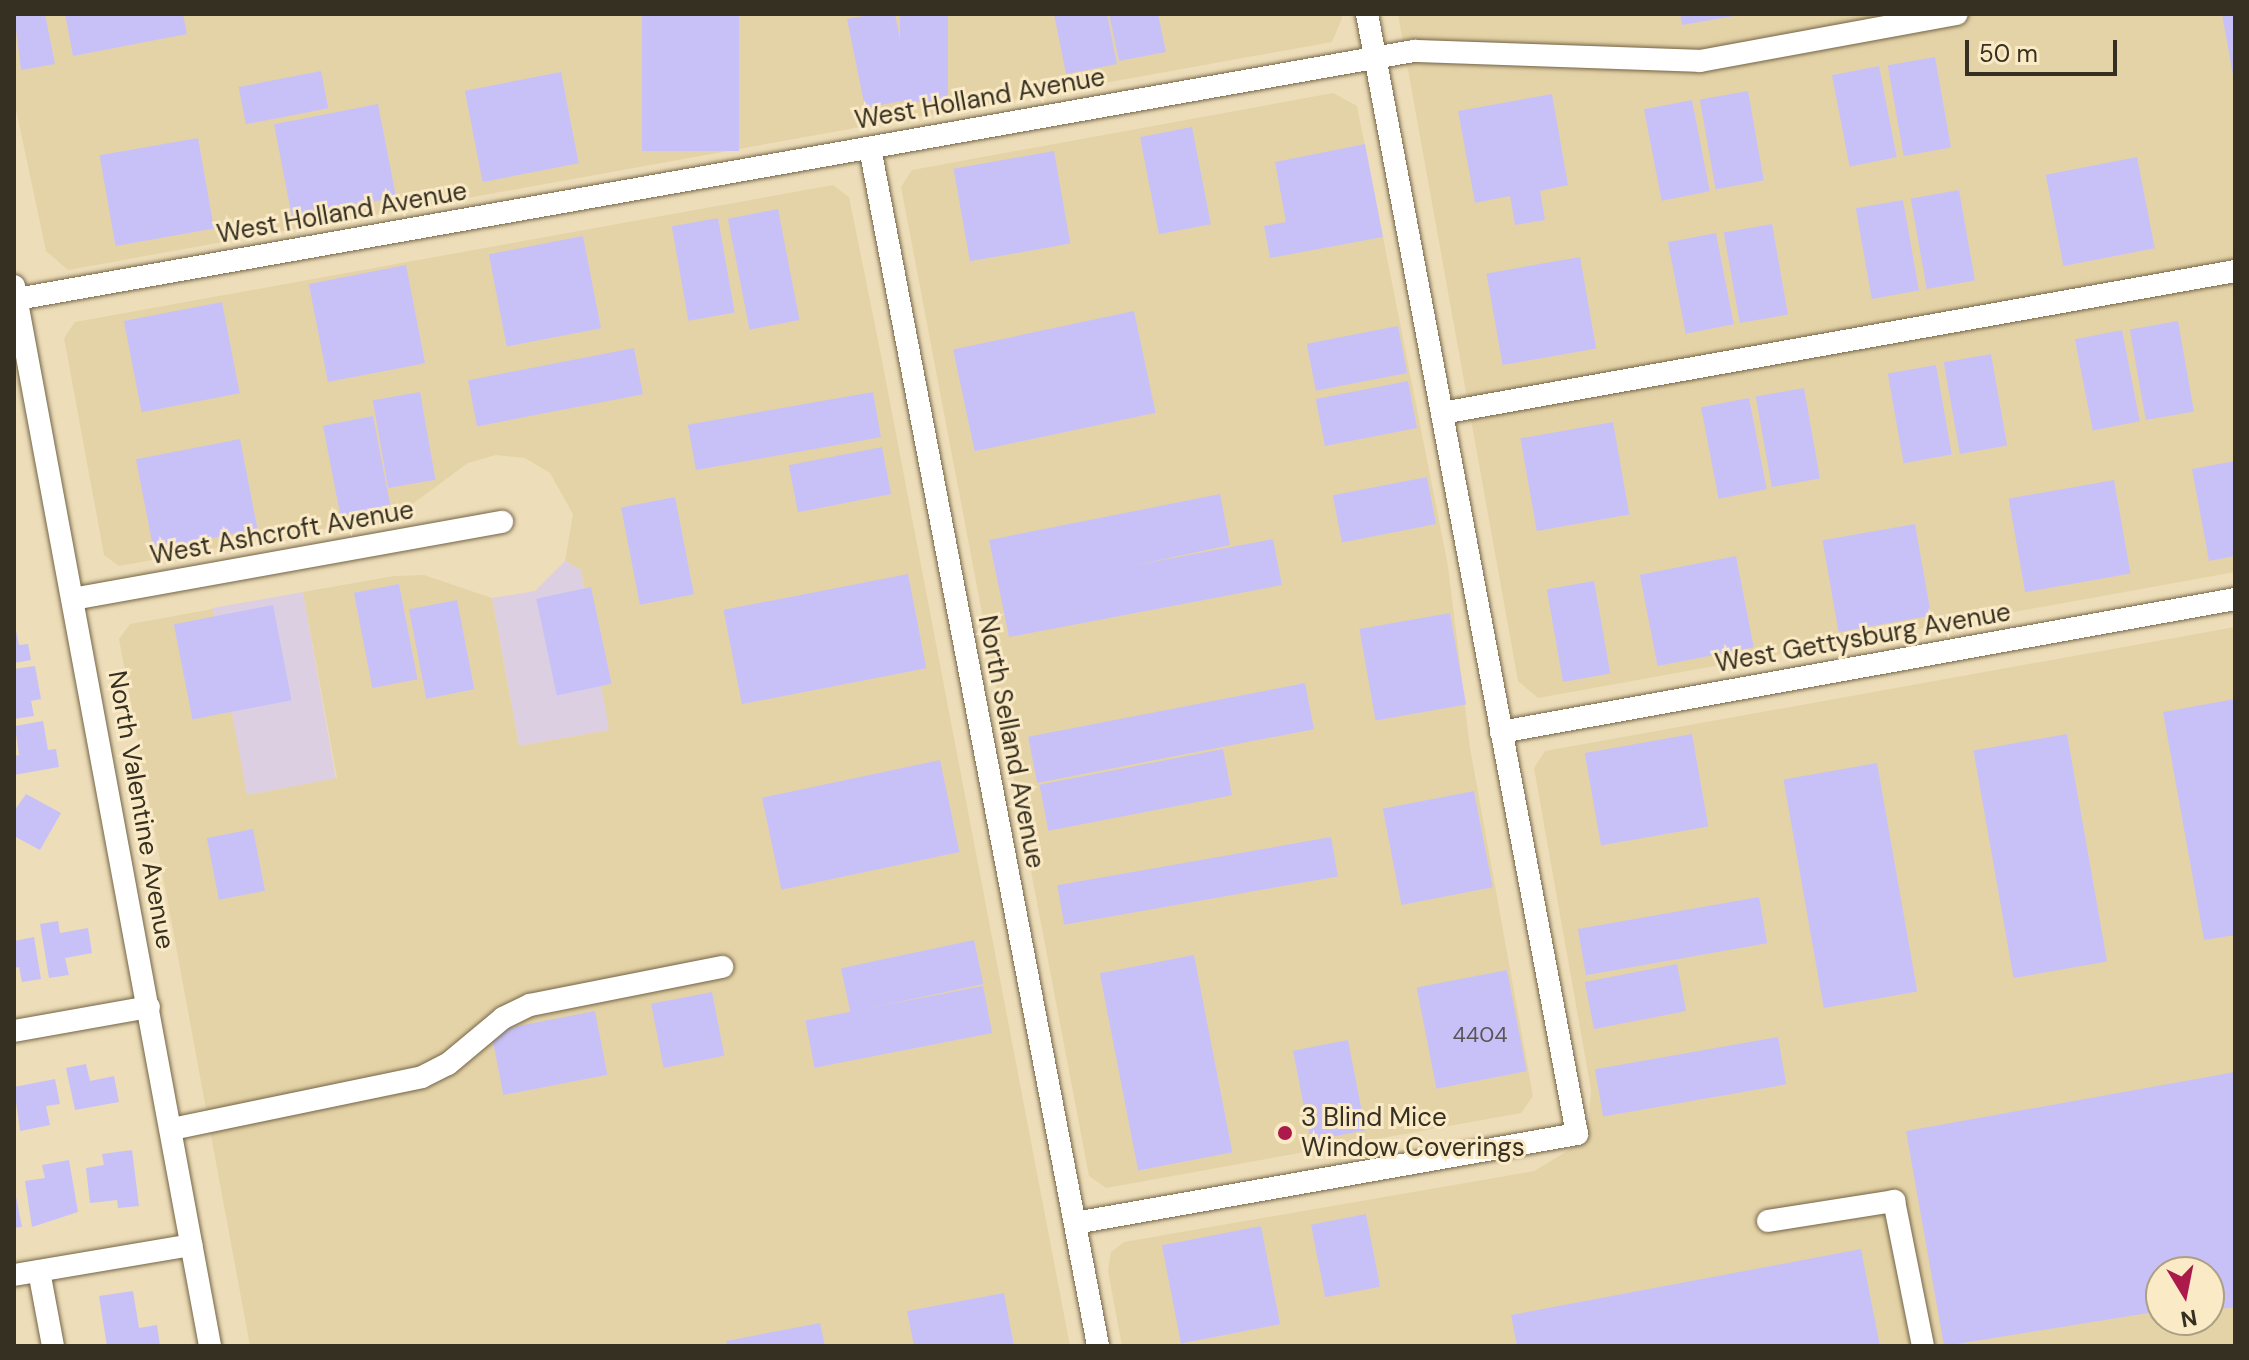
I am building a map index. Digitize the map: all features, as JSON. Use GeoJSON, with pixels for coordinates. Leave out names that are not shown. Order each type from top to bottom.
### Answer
{"type":"FeatureCollection","features":[{"type":"Feature","properties":{"kind":"street"},"geometry":{"type":"LineString","coordinates":[[1075,1223],[1577,1134],[1367,14]]}},
{"type":"Feature","properties":{"kind":"street","name":"West Holland Avenue"},"geometry":{"type":"LineString","coordinates":[[15,292],[870,148],[1375,58],[1452,49],[1700,61],[1957,14]]}},
{"type":"Feature","properties":{"kind":"street","name":"North Selland Avenue"},"geometry":{"type":"LineString","coordinates":[[870,148],[1098,1346]]}},
{"type":"Feature","properties":{"kind":"street"},"geometry":{"type":"LineString","coordinates":[[1442,413],[2235,271]]}},
{"type":"Feature","properties":{"kind":"street","name":"North Valentine Avenue"},"geometry":{"type":"LineString","coordinates":[[15,292],[19,338],[73,599],[210,1346]]}},
{"type":"Feature","properties":{"kind":"street","name":"West Ashcroft Avenue"},"geometry":{"type":"LineString","coordinates":[[73,599],[502,522]]}},
{"type":"Feature","properties":{"kind":"street","name":"West Gettysburg Avenue"},"geometry":{"type":"LineString","coordinates":[[1501,732],[2235,599]]}},
{"type":"Feature","properties":{"kind":"street"},"geometry":{"type":"LineString","coordinates":[[172,1129],[422,1077],[448,1064],[503,1018],[538,1002],[722,967]]}},
{"type":"Feature","properties":{"kind":"street"},"geometry":{"type":"LineString","coordinates":[[14,1031],[149,1007]]}},
{"type":"Feature","properties":{"kind":"street"},"geometry":{"type":"LineString","coordinates":[[1768,1221],[1894,1201],[1923,1346]]}},
{"type":"Feature","properties":{"kind":"street"},"geometry":{"type":"LineString","coordinates":[[14,1275],[191,1245]]}},
{"type":"Feature","properties":{"kind":"street"},"geometry":{"type":"LineString","coordinates":[[39,1271],[53,1346]]}},
{"type":"Feature","properties":{"kind":"shaded area"},"geometry":{"type":"Polygon","coordinates":[[[14,14],[1342,14],[1342,18],[1332,42],[68,270],[46,251],[14,100],[14,14]]]}},
{"type":"Feature","properties":{"kind":"shaded area"},"geometry":{"type":"Polygon","coordinates":[[[1398,14],[2235,14],[2235,572],[1538,698],[1518,681],[1398,14]]]}},
{"type":"Feature","properties":{"kind":"shaded area"},"geometry":{"type":"Polygon","coordinates":[[[1333,93],[1357,106],[1448,566],[1470,748],[1533,1096],[1521,1113],[1106,1188],[1089,1176],[901,187],[912,170],[1333,93]]]}},
{"type":"Feature","properties":{"kind":"shaded area"},"geometry":{"type":"Polygon","coordinates":[[[833,185],[849,197],[1070,1346],[250,1346],[119,639],[130,624],[213,609],[247,795],[337,778],[303,592],[394,576],[424,575],[492,598],[519,746],[609,730],[581,570],[565,561],[573,514],[550,473],[525,458],[496,455],[468,463],[396,516],[119,566],[104,555],[64,338],[75,322],[833,185]]]}},
{"type":"Feature","properties":{"kind":"shaded area"},"geometry":{"type":"Polygon","coordinates":[[[565,561],[581,570],[610,730],[519,746],[492,598],[535,591],[565,561]]]}},
{"type":"Feature","properties":{"kind":"shaded area"},"geometry":{"type":"Polygon","coordinates":[[[303,592],[336,779],[245,795],[212,608],[303,592]]]}},
{"type":"Feature","properties":{"kind":"shaded area"},"geometry":{"type":"Polygon","coordinates":[[[2235,627],[2235,1346],[1122,1346],[1108,1271],[1111,1252],[1124,1242],[1534,1171],[1574,1147],[1589,1118],[1591,1090],[1534,768],[1545,751],[2235,627]]]}},
{"type":"Feature","properties":{"kind":"building"},"geometry":{"type":"Polygon","coordinates":[[[14,14],[45,14],[55,64],[21,70],[14,14]]]}},
{"type":"Feature","properties":{"kind":"building"},"geometry":{"type":"Polygon","coordinates":[[[65,14],[183,14],[187,34],[73,56],[65,14]]]}},
{"type":"Feature","properties":{"kind":"building"},"geometry":{"type":"Polygon","coordinates":[[[642,14],[739,14],[739,151],[642,151],[642,14]]]}},
{"type":"Feature","properties":{"kind":"building"},"geometry":{"type":"Polygon","coordinates":[[[895,14],[912,99],[865,108],[847,19],[895,14]]]}},
{"type":"Feature","properties":{"kind":"building"},"geometry":{"type":"Polygon","coordinates":[[[900,14],[948,14],[948,102],[900,102],[900,14]]]}},
{"type":"Feature","properties":{"kind":"building"},"geometry":{"type":"Polygon","coordinates":[[[1054,14],[1107,14],[1117,64],[1066,74],[1054,14]]]}},
{"type":"Feature","properties":{"kind":"building"},"geometry":{"type":"Polygon","coordinates":[[[1109,14],[1158,14],[1166,52],[1119,61],[1109,14]]]}},
{"type":"Feature","properties":{"kind":"building"},"geometry":{"type":"Polygon","coordinates":[[[1680,14],[1734,14],[1734,16],[1682,25],[1680,14]]]}},
{"type":"Feature","properties":{"kind":"building"},"geometry":{"type":"Polygon","coordinates":[[[2222,14],[2235,14],[2233,75],[2222,14]]]}},
{"type":"Feature","properties":{"kind":"building"},"geometry":{"type":"Polygon","coordinates":[[[1935,57],[1951,148],[1904,156],[1888,65],[1935,57]]]}},
{"type":"Feature","properties":{"kind":"building"},"geometry":{"type":"Polygon","coordinates":[[[1879,66],[1897,157],[1850,166],[1832,75],[1879,66]]]}},
{"type":"Feature","properties":{"kind":"building"},"geometry":{"type":"Polygon","coordinates":[[[321,71],[328,108],[246,124],[239,87],[321,71]]]}},
{"type":"Feature","properties":{"kind":"building"},"geometry":{"type":"Polygon","coordinates":[[[561,72],[579,163],[483,182],[465,91],[561,72]]]}},
{"type":"Feature","properties":{"kind":"building"},"geometry":{"type":"Polygon","coordinates":[[[1748,91],[1764,181],[1716,189],[1700,100],[1748,91]]]}},
{"type":"Feature","properties":{"kind":"building"},"geometry":{"type":"Polygon","coordinates":[[[1552,94],[1568,185],[1540,191],[1545,220],[1515,225],[1510,196],[1475,203],[1458,111],[1552,94]]]}},
{"type":"Feature","properties":{"kind":"building"},"geometry":{"type":"Polygon","coordinates":[[[1692,100],[1710,191],[1662,201],[1644,109],[1692,100]]]}},
{"type":"Feature","properties":{"kind":"building"},"geometry":{"type":"Polygon","coordinates":[[[378,104],[396,197],[292,217],[274,124],[378,104]]]}},
{"type":"Feature","properties":{"kind":"building"},"geometry":{"type":"Polygon","coordinates":[[[1192,127],[1211,224],[1159,234],[1140,137],[1192,127]]]}},
{"type":"Feature","properties":{"kind":"building"},"geometry":{"type":"Polygon","coordinates":[[[198,138],[214,229],[115,246],[100,155],[198,138]]]}},
{"type":"Feature","properties":{"kind":"building"},"geometry":{"type":"Polygon","coordinates":[[[1365,144],[1383,237],[1270,258],[1264,226],[1286,222],[1275,162],[1365,144]]]}},
{"type":"Feature","properties":{"kind":"building"},"geometry":{"type":"Polygon","coordinates":[[[1054,151],[1070,244],[970,261],[954,169],[1054,151]]]}},
{"type":"Feature","properties":{"kind":"building"},"geometry":{"type":"Polygon","coordinates":[[[2137,157],[2155,248],[2063,266],[2046,175],[2137,157]]]}},
{"type":"Feature","properties":{"kind":"building"},"geometry":{"type":"Polygon","coordinates":[[[1959,190],[1975,281],[1927,289],[1911,199],[1959,190]]]}},
{"type":"Feature","properties":{"kind":"building"},"geometry":{"type":"Polygon","coordinates":[[[1903,200],[1919,291],[1872,299],[1856,208],[1903,200]]]}},
{"type":"Feature","properties":{"kind":"building"},"geometry":{"type":"Polygon","coordinates":[[[778,209],[800,320],[749,330],[728,219],[778,209]]]}},
{"type":"Feature","properties":{"kind":"building"},"geometry":{"type":"Polygon","coordinates":[[[718,218],[735,313],[688,321],[672,226],[718,218]]]}},
{"type":"Feature","properties":{"kind":"building"},"geometry":{"type":"Polygon","coordinates":[[[1772,224],[1788,315],[1740,323],[1724,233],[1772,224]]]}},
{"type":"Feature","properties":{"kind":"building"},"geometry":{"type":"Polygon","coordinates":[[[1716,233],[1734,324],[1686,334],[1668,242],[1716,233]]]}},
{"type":"Feature","properties":{"kind":"building"},"geometry":{"type":"Polygon","coordinates":[[[583,236],[601,328],[507,347],[489,254],[583,236]]]}},
{"type":"Feature","properties":{"kind":"building"},"geometry":{"type":"Polygon","coordinates":[[[1580,257],[1596,349],[1503,365],[1486,273],[1580,257]]]}},
{"type":"Feature","properties":{"kind":"building"},"geometry":{"type":"Polygon","coordinates":[[[406,265],[425,363],[328,382],[309,284],[406,265]]]}},
{"type":"Feature","properties":{"kind":"building"},"geometry":{"type":"Polygon","coordinates":[[[222,302],[240,393],[142,412],[124,321],[222,302]]]}},
{"type":"Feature","properties":{"kind":"building"},"geometry":{"type":"Polygon","coordinates":[[[1134,311],[1156,413],[975,451],[953,349],[1134,311]]]}},
{"type":"Feature","properties":{"kind":"building"},"geometry":{"type":"Polygon","coordinates":[[[2178,321],[2194,412],[2146,420],[2130,330],[2178,321]]]}},
{"type":"Feature","properties":{"kind":"building"},"geometry":{"type":"Polygon","coordinates":[[[1398,326],[1407,373],[1316,391],[1307,344],[1398,326]]]}},
{"type":"Feature","properties":{"kind":"building"},"geometry":{"type":"Polygon","coordinates":[[[2122,330],[2140,421],[2093,430],[2075,339],[2122,330]]]}},
{"type":"Feature","properties":{"kind":"building"},"geometry":{"type":"Polygon","coordinates":[[[634,348],[643,394],[477,426],[468,380],[634,348]]]}},
{"type":"Feature","properties":{"kind":"building"},"geometry":{"type":"Polygon","coordinates":[[[1991,354],[2007,446],[1960,454],[1944,362],[1991,354]]]}},
{"type":"Feature","properties":{"kind":"building"},"geometry":{"type":"Polygon","coordinates":[[[1936,365],[1952,455],[1904,463],[1888,374],[1936,365]]]}},
{"type":"Feature","properties":{"kind":"building"},"geometry":{"type":"Polygon","coordinates":[[[1408,381],[1417,428],[1325,446],[1316,399],[1408,381]]]}},
{"type":"Feature","properties":{"kind":"building"},"geometry":{"type":"Polygon","coordinates":[[[1804,388],[1820,479],[1772,487],[1756,397],[1804,388]]]}},
{"type":"Feature","properties":{"kind":"building"},"geometry":{"type":"Polygon","coordinates":[[[420,392],[435,480],[388,488],[373,400],[420,392]]]}},
{"type":"Feature","properties":{"kind":"building"},"geometry":{"type":"Polygon","coordinates":[[[873,392],[881,437],[696,470],[688,425],[873,392]]]}},
{"type":"Feature","properties":{"kind":"building"},"geometry":{"type":"Polygon","coordinates":[[[1749,398],[1767,489],[1719,499],[1701,407],[1749,398]]]}},
{"type":"Feature","properties":{"kind":"building"},"geometry":{"type":"Polygon","coordinates":[[[373,416],[391,506],[340,516],[323,426],[373,416]]]}},
{"type":"Feature","properties":{"kind":"building"},"geometry":{"type":"Polygon","coordinates":[[[1613,422],[1629,515],[1537,531],[1520,438],[1613,422]]]}},
{"type":"Feature","properties":{"kind":"building"},"geometry":{"type":"Polygon","coordinates":[[[240,439],[258,529],[154,550],[136,459],[240,439]]]}},
{"type":"Feature","properties":{"kind":"building"},"geometry":{"type":"Polygon","coordinates":[[[882,447],[891,494],[798,512],[789,465],[882,447]]]}},
{"type":"Feature","properties":{"kind":"building"},"geometry":{"type":"Polygon","coordinates":[[[2235,461],[2235,556],[2209,561],[2192,469],[2235,461]]]}},
{"type":"Feature","properties":{"kind":"building"},"geometry":{"type":"Polygon","coordinates":[[[1427,477],[1436,524],[1342,542],[1333,495],[1427,477]]]}},
{"type":"Feature","properties":{"kind":"building"},"geometry":{"type":"Polygon","coordinates":[[[2114,480],[2130,574],[2025,592],[2009,499],[2114,480]]]}},
{"type":"Feature","properties":{"kind":"building"},"geometry":{"type":"Polygon","coordinates":[[[1220,494],[1230,545],[1131,566],[1273,539],[1282,585],[1009,637],[989,540],[1220,494]]]}},
{"type":"Feature","properties":{"kind":"building"},"geometry":{"type":"Polygon","coordinates":[[[675,497],[694,594],[640,605],[621,507],[675,497]]]}},
{"type":"Feature","properties":{"kind":"building"},"geometry":{"type":"Polygon","coordinates":[[[1915,524],[1931,616],[1839,632],[1822,540],[1915,524]]]}},
{"type":"Feature","properties":{"kind":"building"},"geometry":{"type":"Polygon","coordinates":[[[1736,556],[1754,647],[1658,666],[1640,575],[1736,556]]]}},
{"type":"Feature","properties":{"kind":"building"},"geometry":{"type":"Polygon","coordinates":[[[908,574],[926,668],[742,704],[723,610],[908,574]]]}},
{"type":"Feature","properties":{"kind":"building"},"geometry":{"type":"Polygon","coordinates":[[[1594,581],[1610,674],[1563,682],[1547,589],[1594,581]]]}},
{"type":"Feature","properties":{"kind":"building"},"geometry":{"type":"Polygon","coordinates":[[[399,584],[418,679],[372,688],[354,593],[399,584]]]}},
{"type":"Feature","properties":{"kind":"building"},"geometry":{"type":"Polygon","coordinates":[[[591,587],[612,684],[557,695],[536,599],[591,587]]]}},
{"type":"Feature","properties":{"kind":"building"},"geometry":{"type":"Polygon","coordinates":[[[457,600],[474,689],[426,699],[409,609],[457,600]]]}},
{"type":"Feature","properties":{"kind":"building"},"geometry":{"type":"Polygon","coordinates":[[[273,605],[292,700],[192,719],[174,624],[273,605]]]}},
{"type":"Feature","properties":{"kind":"building"},"geometry":{"type":"Polygon","coordinates":[[[1450,613],[1466,705],[1376,721],[1359,629],[1450,613]]]}},
{"type":"Feature","properties":{"kind":"building"},"geometry":{"type":"Polygon","coordinates":[[[15,626],[19,645],[28,644],[31,660],[14,663],[15,626]]]}},
{"type":"Feature","properties":{"kind":"building"},"geometry":{"type":"Polygon","coordinates":[[[35,666],[41,699],[31,701],[34,716],[14,719],[14,669],[35,666]]]}},
{"type":"Feature","properties":{"kind":"building"},"geometry":{"type":"Polygon","coordinates":[[[1305,683],[1314,729],[1037,783],[1028,737],[1305,683]]]}},
{"type":"Feature","properties":{"kind":"building"},"geometry":{"type":"Polygon","coordinates":[[[2235,699],[2235,935],[2204,940],[2163,712],[2235,699]]]}},
{"type":"Feature","properties":{"kind":"building"},"geometry":{"type":"Polygon","coordinates":[[[43,721],[48,750],[56,749],[59,767],[14,775],[14,756],[19,755],[15,726],[43,721]]]}},
{"type":"Feature","properties":{"kind":"building"},"geometry":{"type":"Polygon","coordinates":[[[1692,734],[1708,827],[1601,845],[1585,753],[1692,734]]]}},
{"type":"Feature","properties":{"kind":"building"},"geometry":{"type":"Polygon","coordinates":[[[2067,734],[2107,961],[2014,978],[1973,750],[2067,734]]]}},
{"type":"Feature","properties":{"kind":"building"},"geometry":{"type":"Polygon","coordinates":[[[1223,749],[1232,795],[1048,831],[1039,785],[1223,749]]]}},
{"type":"Feature","properties":{"kind":"building"},"geometry":{"type":"Polygon","coordinates":[[[940,760],[960,852],[782,890],[762,798],[940,760]]]}},
{"type":"Feature","properties":{"kind":"building"},"geometry":{"type":"Polygon","coordinates":[[[1877,763],[1917,991],[1824,1008],[1783,779],[1877,763]]]}},
{"type":"Feature","properties":{"kind":"building"},"geometry":{"type":"Polygon","coordinates":[[[1474,791],[1493,887],[1401,905],[1383,809],[1474,791]]]}},
{"type":"Feature","properties":{"kind":"building"},"geometry":{"type":"Polygon","coordinates":[[[26,794],[61,813],[40,850],[14,836],[14,811],[26,794]]]}},
{"type":"Feature","properties":{"kind":"building"},"geometry":{"type":"Polygon","coordinates":[[[253,829],[265,891],[219,900],[207,838],[253,829]]]}},
{"type":"Feature","properties":{"kind":"building"},"geometry":{"type":"Polygon","coordinates":[[[1331,837],[1338,876],[1064,925],[1057,885],[1331,837]]]}},
{"type":"Feature","properties":{"kind":"building"},"geometry":{"type":"Polygon","coordinates":[[[1759,897],[1767,943],[1586,975],[1578,929],[1759,897]]]}},
{"type":"Feature","properties":{"kind":"building"},"geometry":{"type":"Polygon","coordinates":[[[58,921],[60,933],[88,928],[92,953],[65,958],[69,975],[49,978],[40,924],[58,921]]]}},
{"type":"Feature","properties":{"kind":"building"},"geometry":{"type":"Polygon","coordinates":[[[34,937],[41,979],[22,982],[19,967],[14,968],[14,941],[34,937]]]}},
{"type":"Feature","properties":{"kind":"building"},"geometry":{"type":"Polygon","coordinates":[[[974,940],[983,984],[850,1012],[841,968],[974,940]]]}},
{"type":"Feature","properties":{"kind":"building"},"geometry":{"type":"Polygon","coordinates":[[[1194,955],[1232,1152],[1138,1171],[1100,973],[1194,955]]]}},
{"type":"Feature","properties":{"kind":"building"},"geometry":{"type":"Polygon","coordinates":[[[1677,964],[1686,1011],[1594,1029],[1585,982],[1677,964]]]}},
{"type":"Feature","properties":{"kind":"building"},"geometry":{"type":"Polygon","coordinates":[[[1507,970],[1527,1071],[1436,1089],[1417,988],[1507,970]]]}},
{"type":"Feature","properties":{"kind":"building"},"geometry":{"type":"Polygon","coordinates":[[[983,986],[992,1033],[814,1068],[805,1021],[983,986]]]}},
{"type":"Feature","properties":{"kind":"building"},"geometry":{"type":"Polygon","coordinates":[[[712,992],[724,1056],[664,1068],[651,1004],[712,992]]]}},
{"type":"Feature","properties":{"kind":"building"},"geometry":{"type":"Polygon","coordinates":[[[595,1011],[607,1075],[503,1095],[491,1031],[595,1011]]]}},
{"type":"Feature","properties":{"kind":"building"},"geometry":{"type":"Polygon","coordinates":[[[1778,1037],[1786,1084],[1603,1117],[1595,1069],[1778,1037]]]}},
{"type":"Feature","properties":{"kind":"building"},"geometry":{"type":"Polygon","coordinates":[[[1348,1040],[1366,1130],[1311,1141],[1293,1051],[1348,1040]]]}},
{"type":"Feature","properties":{"kind":"building"},"geometry":{"type":"Polygon","coordinates":[[[86,1064],[90,1081],[114,1076],[119,1102],[75,1110],[66,1068],[86,1064]]]}},
{"type":"Feature","properties":{"kind":"building"},"geometry":{"type":"Polygon","coordinates":[[[2235,1072],[2235,1307],[2225,1308],[2225,1256],[2145,1256],[2145,1314],[1944,1346],[1906,1131],[2235,1072]]]}},
{"type":"Feature","properties":{"kind":"building"},"geometry":{"type":"Polygon","coordinates":[[[55,1079],[60,1104],[46,1106],[50,1125],[20,1131],[14,1087],[55,1079]]]}},
{"type":"Feature","properties":{"kind":"building"},"geometry":{"type":"Polygon","coordinates":[[[132,1150],[139,1206],[118,1208],[117,1200],[90,1203],[86,1168],[104,1165],[102,1154],[132,1150]]]}},
{"type":"Feature","properties":{"kind":"building"},"geometry":{"type":"Polygon","coordinates":[[[69,1160],[78,1212],[32,1227],[25,1181],[45,1178],[42,1165],[69,1160]]]}},
{"type":"Feature","properties":{"kind":"building"},"geometry":{"type":"Polygon","coordinates":[[[14,1187],[22,1227],[14,1228],[14,1187]]]}},
{"type":"Feature","properties":{"kind":"building"},"geometry":{"type":"Polygon","coordinates":[[[1366,1214],[1380,1287],[1325,1297],[1311,1225],[1366,1214]]]}},
{"type":"Feature","properties":{"kind":"building"},"geometry":{"type":"Polygon","coordinates":[[[1261,1226],[1280,1324],[1181,1343],[1162,1245],[1261,1226]]]}},
{"type":"Feature","properties":{"kind":"building"},"geometry":{"type":"Polygon","coordinates":[[[1861,1249],[1880,1346],[1517,1346],[1511,1315],[1861,1249]]]}},
{"type":"Feature","properties":{"kind":"building"},"geometry":{"type":"Polygon","coordinates":[[[133,1291],[139,1328],[157,1325],[160,1346],[107,1346],[99,1296],[133,1291]]]}},
{"type":"Feature","properties":{"kind":"building"},"geometry":{"type":"Polygon","coordinates":[[[1004,1293],[1014,1346],[914,1346],[907,1311],[1004,1293]]]}},
{"type":"Feature","properties":{"kind":"building"},"geometry":{"type":"Polygon","coordinates":[[[820,1323],[825,1346],[727,1346],[726,1341],[820,1323]]]}},
{"type":"Feature","properties":{"kind":"place","name":"3 Blind Mice Window Coverings"},"geometry":{"type":"Point","coordinates":[1285,1133]}}]}
